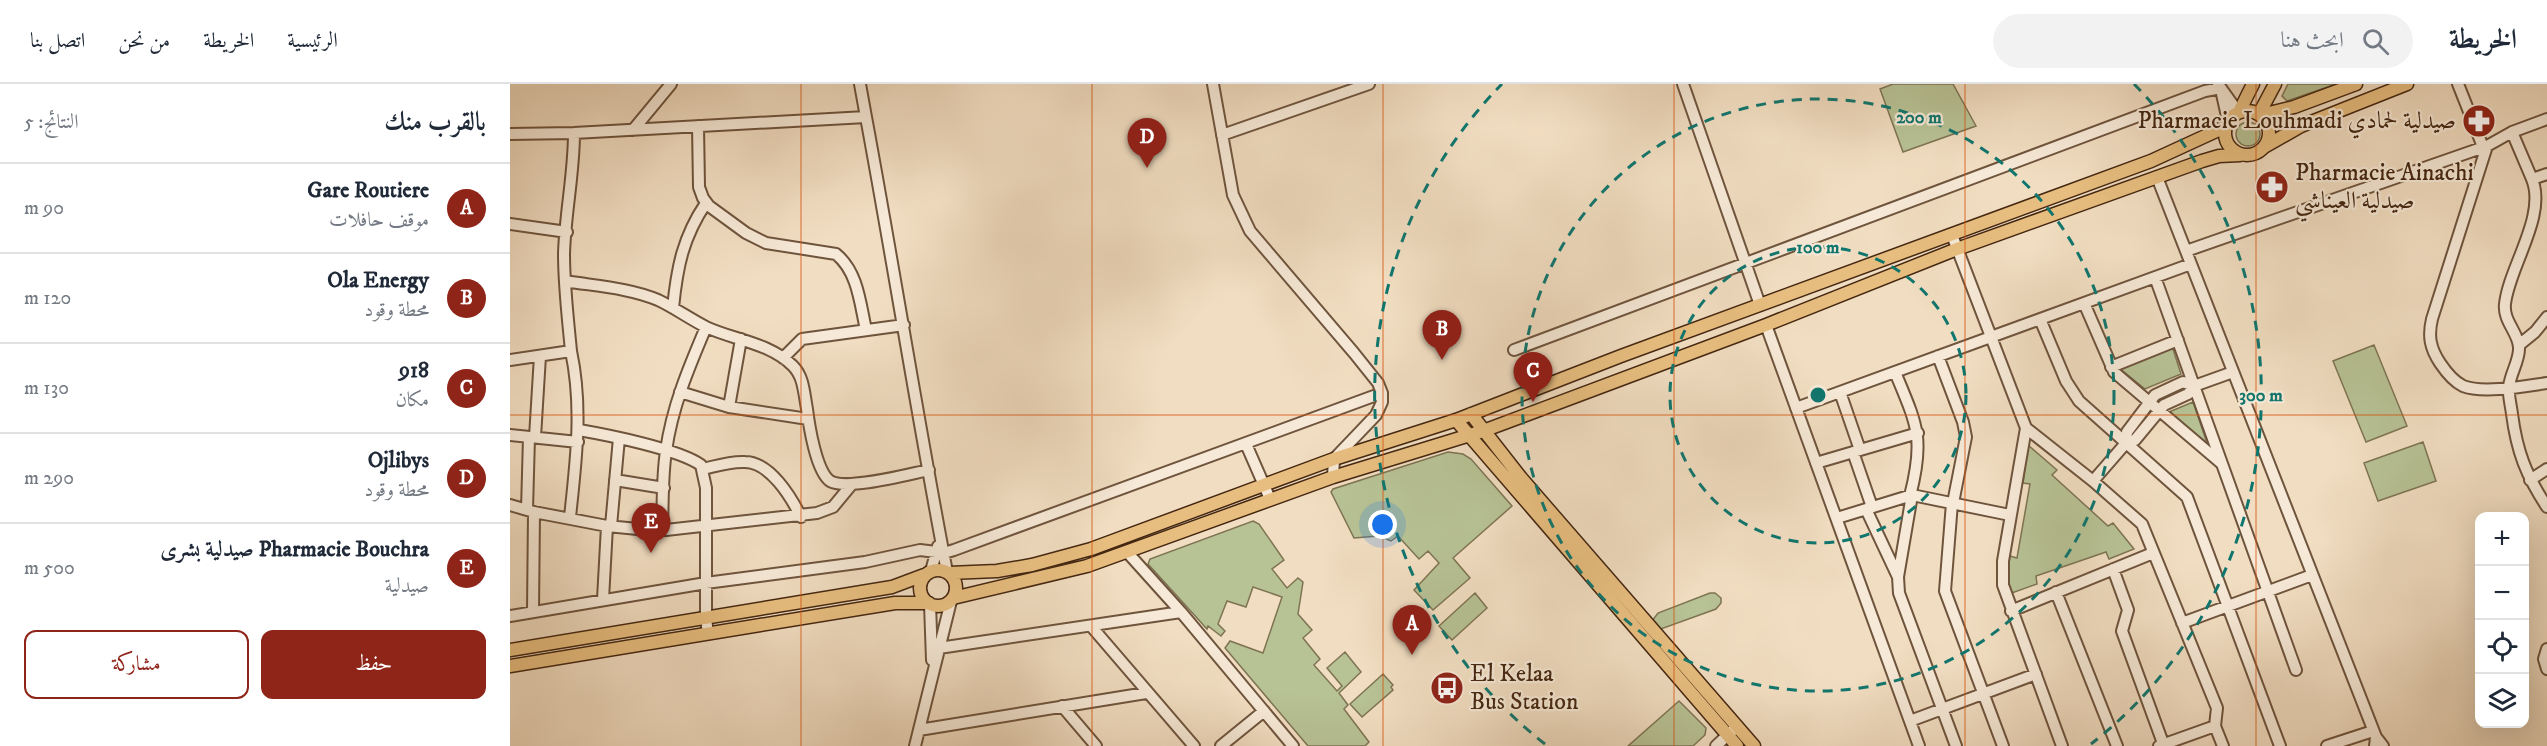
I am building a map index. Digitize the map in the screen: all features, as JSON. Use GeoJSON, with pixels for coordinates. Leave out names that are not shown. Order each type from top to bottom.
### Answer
{"type":"FeatureCollection","features":[{"type":"Feature","properties":{"kind":"main road"},"geometry":{"type":"LineString","coordinates":[[510,650],[892,587],[928,573],[980,572],[1032,565],[1091,549],[1334,459],[1456,420],[2151,161],[2196,142],[2227,124],[2239,112],[2253,84]]}},
{"type":"Feature","properties":{"kind":"main road"},"geometry":{"type":"LineString","coordinates":[[2260,115],[2294,107],[2356,84]]}},
{"type":"Feature","properties":{"kind":"main road"},"geometry":{"type":"LineString","coordinates":[[510,666],[895,603],[940,606],[952,599],[981,589],[1058,574],[1126,552],[1333,477],[1483,431],[1766,325],[1957,249],[2202,161],[2219,156],[2254,154],[2301,126],[2407,84]]}},
{"type":"Feature","properties":{"kind":"main road"},"geometry":{"type":"LineString","coordinates":[[2260,115],[2273,85]]}},
{"type":"Feature","properties":{"kind":"main road"},"geometry":{"type":"LineString","coordinates":[[2294,107],[2301,126]]}},
{"type":"Feature","properties":{"kind":"main road"},"geometry":{"type":"LineString","coordinates":[[2239,112],[2249,111],[2266,120],[2270,134],[2264,147]]}},
{"type":"Feature","properties":{"kind":"main road"},"geometry":{"type":"LineString","coordinates":[[2227,124],[2224,134],[2229,147],[2240,154]]}},
{"type":"Feature","properties":{"kind":"main road"},"geometry":{"type":"LineString","coordinates":[[2196,142],[2202,161]]}},
{"type":"Feature","properties":{"kind":"main road"},"geometry":{"type":"LineString","coordinates":[[1471,414],[1483,431],[1754,746]]}},
{"type":"Feature","properties":{"kind":"main road"},"geometry":{"type":"LineString","coordinates":[[1456,420],[1737,746]]}},
{"type":"Feature","properties":{"kind":"main road"},"geometry":{"type":"LineString","coordinates":[[948,572],[956,583],[952,599]]}},
{"type":"Feature","properties":{"kind":"main road"},"geometry":{"type":"LineString","coordinates":[[980,572],[981,589]]}},
{"type":"Feature","properties":{"kind":"main road"},"geometry":{"type":"LineString","coordinates":[[928,573],[920,589],[929,604]]}},
{"type":"Feature","properties":{"kind":"main road"},"geometry":{"type":"LineString","coordinates":[[892,587],[895,603]]}},
{"type":"Feature","properties":{"kind":"street"},"geometry":{"type":"LineString","coordinates":[[633,130],[671,84]]}},
{"type":"Feature","properties":{"kind":"street"},"geometry":{"type":"LineString","coordinates":[[860,84],[904,325],[941,552],[948,572]]}},
{"type":"Feature","properties":{"kind":"street"},"geometry":{"type":"LineString","coordinates":[[1213,84],[1233,195],[1250,231],[1354,353],[1378,383],[1382,393],[1382,402],[1376,415],[1334,459],[1333,477]]}},
{"type":"Feature","properties":{"kind":"street"},"geometry":{"type":"LineString","coordinates":[[1222,135],[1369,84]]}},
{"type":"Feature","properties":{"kind":"street"},"geometry":{"type":"LineString","coordinates":[[1683,84],[1760,305]]}},
{"type":"Feature","properties":{"kind":"street"},"geometry":{"type":"LineString","coordinates":[[2458,84],[2485,147],[2432,319],[2429,336],[2436,357],[2457,382],[2470,388],[2547,383]]}},
{"type":"Feature","properties":{"kind":"street"},"geometry":{"type":"LineString","coordinates":[[1514,350],[2219,86]]}},
{"type":"Feature","properties":{"kind":"street"},"geometry":{"type":"LineString","coordinates":[[2219,86],[2239,112]]}},
{"type":"Feature","properties":{"kind":"street"},"geometry":{"type":"LineString","coordinates":[[2219,86],[2227,124]]}},
{"type":"Feature","properties":{"kind":"street"},"geometry":{"type":"LineString","coordinates":[[510,134],[574,134],[866,117]]}},
{"type":"Feature","properties":{"kind":"street"},"geometry":{"type":"LineString","coordinates":[[2186,251],[2485,147],[2512,132],[2547,119]]}},
{"type":"Feature","properties":{"kind":"street"},"geometry":{"type":"LineString","coordinates":[[698,126],[699,187],[706,203],[746,233],[766,243],[836,254],[844,261],[852,274],[866,330]]}},
{"type":"Feature","properties":{"kind":"street"},"geometry":{"type":"LineString","coordinates":[[2512,132],[2537,189],[2537,205],[2529,241],[2505,302],[2505,314],[2519,345]]}},
{"type":"Feature","properties":{"kind":"street"},"geometry":{"type":"LineString","coordinates":[[570,517],[578,436],[576,373],[571,351],[565,281],[567,232],[573,182],[574,134]]}},
{"type":"Feature","properties":{"kind":"street"},"geometry":{"type":"LineString","coordinates":[[2532,179],[2547,174]]}},
{"type":"Feature","properties":{"kind":"street"},"geometry":{"type":"LineString","coordinates":[[2157,177],[2377,740],[2327,746]]}},
{"type":"Feature","properties":{"kind":"street"},"geometry":{"type":"LineString","coordinates":[[673,308],[677,268],[683,249],[706,203]]}},
{"type":"Feature","properties":{"kind":"street"},"geometry":{"type":"LineString","coordinates":[[510,224],[567,232]]}},
{"type":"Feature","properties":{"kind":"street"},"geometry":{"type":"LineString","coordinates":[[1952,234],[2026,429],[2093,481],[2142,524],[2217,708],[2215,726],[2223,746]]}},
{"type":"Feature","properties":{"kind":"street"},"geometry":{"type":"LineString","coordinates":[[1796,408],[2191,264]]}},
{"type":"Feature","properties":{"kind":"street"},"geometry":{"type":"LineString","coordinates":[[2155,277],[2296,670]]}},
{"type":"Feature","properties":{"kind":"street"},"geometry":{"type":"LineString","coordinates":[[565,281],[642,294],[706,327],[741,339],[783,358],[798,372],[803,386],[810,435],[824,473],[832,482],[852,484],[929,470]]}},
{"type":"Feature","properties":{"kind":"street"},"geometry":{"type":"LineString","coordinates":[[2084,303],[2111,367],[2119,378],[2222,464]]}},
{"type":"Feature","properties":{"kind":"street"},"geometry":{"type":"LineString","coordinates":[[2547,317],[2535,332],[2519,345],[2509,387],[2518,452],[2530,480],[2547,507]]}},
{"type":"Feature","properties":{"kind":"street"},"geometry":{"type":"LineString","coordinates":[[2040,319],[2072,392],[2084,406],[2171,480],[2187,497],[2280,746]]}},
{"type":"Feature","properties":{"kind":"street"},"geometry":{"type":"LineString","coordinates":[[783,358],[802,339],[904,325]]}},
{"type":"Feature","properties":{"kind":"street"},"geometry":{"type":"LineString","coordinates":[[1766,325],[1919,746]]}},
{"type":"Feature","properties":{"kind":"street"},"geometry":{"type":"LineString","coordinates":[[662,530],[666,452],[680,392],[706,327]]}},
{"type":"Feature","properties":{"kind":"street"},"geometry":{"type":"LineString","coordinates":[[729,407],[741,339]]}},
{"type":"Feature","properties":{"kind":"street"},"geometry":{"type":"LineString","coordinates":[[2111,367],[2178,340]]}},
{"type":"Feature","properties":{"kind":"street"},"geometry":{"type":"LineString","coordinates":[[510,360],[571,351]]}},
{"type":"Feature","properties":{"kind":"street"},"geometry":{"type":"LineString","coordinates":[[534,611],[531,511],[532,437],[540,356]]}},
{"type":"Feature","properties":{"kind":"street"},"geometry":{"type":"LineString","coordinates":[[1938,356],[1960,413],[1966,437],[1953,503],[1945,591],[2003,746]]}},
{"type":"Feature","properties":{"kind":"street"},"geometry":{"type":"LineString","coordinates":[[1895,372],[1918,433],[1918,459],[1898,577],[1899,593],[1956,746]]}},
{"type":"Feature","properties":{"kind":"street"},"geometry":{"type":"LineString","coordinates":[[2093,481],[2126,443],[2135,440],[2164,405],[2187,394],[2194,386],[2233,372]]}},
{"type":"Feature","properties":{"kind":"street"},"geometry":{"type":"LineString","coordinates":[[2126,443],[2127,432],[2155,395],[2183,382],[2194,386]]}},
{"type":"Feature","properties":{"kind":"street"},"geometry":{"type":"LineString","coordinates":[[680,392],[729,407],[808,419]]}},
{"type":"Feature","properties":{"kind":"street"},"geometry":{"type":"LineString","coordinates":[[1840,392],[1869,508],[1898,577]]}},
{"type":"Feature","properties":{"kind":"street"},"geometry":{"type":"LineString","coordinates":[[510,616],[706,583],[865,562],[921,550],[941,552],[1019,528],[1382,393]]}},
{"type":"Feature","properties":{"kind":"street"},"geometry":{"type":"LineString","coordinates":[[2026,429],[2010,514],[2002,572],[2003,585],[2062,746]]}},
{"type":"Feature","properties":{"kind":"street"},"geometry":{"type":"LineString","coordinates":[[1816,463],[1918,433]]}},
{"type":"Feature","properties":{"kind":"street"},"geometry":{"type":"LineString","coordinates":[[510,435],[619,438],[698,463],[703,469],[706,489],[708,634]]}},
{"type":"Feature","properties":{"kind":"street"},"geometry":{"type":"LineString","coordinates":[[603,599],[619,438]]}},
{"type":"Feature","properties":{"kind":"street"},"geometry":{"type":"LineString","coordinates":[[1246,444],[1270,499]]}},
{"type":"Feature","properties":{"kind":"street"},"geometry":{"type":"LineString","coordinates":[[703,469],[735,463],[755,464],[785,488],[801,516]]}},
{"type":"Feature","properties":{"kind":"street"},"geometry":{"type":"LineString","coordinates":[[2530,480],[2547,470]]}},
{"type":"Feature","properties":{"kind":"street"},"geometry":{"type":"LineString","coordinates":[[615,480],[664,488]]}},
{"type":"Feature","properties":{"kind":"street"},"geometry":{"type":"LineString","coordinates":[[510,505],[609,526],[662,530],[801,516],[833,507],[852,484]]}},
{"type":"Feature","properties":{"kind":"street"},"geometry":{"type":"LineString","coordinates":[[1836,518],[1911,496],[2010,514]]}},
{"type":"Feature","properties":{"kind":"street"},"geometry":{"type":"LineString","coordinates":[[928,573],[941,552]]}},
{"type":"Feature","properties":{"kind":"street"},"geometry":{"type":"LineString","coordinates":[[1126,552],[1181,612],[1293,746]]}},
{"type":"Feature","properties":{"kind":"street"},"geometry":{"type":"LineString","coordinates":[[2012,611],[2153,553]]}},
{"type":"Feature","properties":{"kind":"street"},"geometry":{"type":"LineString","coordinates":[[2113,569],[2128,610],[2122,631],[2162,745],[2215,726]]}},
{"type":"Feature","properties":{"kind":"street"},"geometry":{"type":"LineString","coordinates":[[2182,623],[2312,575]]}},
{"type":"Feature","properties":{"kind":"street"},"geometry":{"type":"LineString","coordinates":[[2056,592],[2117,746]]}},
{"type":"Feature","properties":{"kind":"street"},"geometry":{"type":"LineString","coordinates":[[915,746],[952,599]]}},
{"type":"Feature","properties":{"kind":"street"},"geometry":{"type":"LineString","coordinates":[[929,604],[933,642],[931,679]]}},
{"type":"Feature","properties":{"kind":"street"},"geometry":{"type":"LineString","coordinates":[[939,648],[1181,612]]}},
{"type":"Feature","properties":{"kind":"street"},"geometry":{"type":"LineString","coordinates":[[1091,626],[1146,693],[1194,746]]}},
{"type":"Feature","properties":{"kind":"street"},"geometry":{"type":"LineString","coordinates":[[2547,649],[2544,659],[2547,669]]}},
{"type":"Feature","properties":{"kind":"street"},"geometry":{"type":"LineString","coordinates":[[1910,721],[2036,674]]}},
{"type":"Feature","properties":{"kind":"street"},"geometry":{"type":"LineString","coordinates":[[919,730],[1146,693]]}},
{"type":"Feature","properties":{"kind":"street"},"geometry":{"type":"LineString","coordinates":[[1062,706],[1096,746]]}},
{"type":"Feature","properties":{"kind":"street"},"geometry":{"type":"LineString","coordinates":[[1221,746],[1264,711]]}},
{"type":"Feature","properties":{"kind":"street"},"geometry":{"type":"LineString","coordinates":[[1716,746],[1738,726]]}},
{"type":"Feature","properties":{"kind":"green space"},"geometry":{"type":"Polygon","coordinates":[[[1893,84],[1953,84],[1976,126],[1903,152],[1880,89],[1893,84]]]}},
{"type":"Feature","properties":{"kind":"green space"},"geometry":{"type":"Polygon","coordinates":[[[2288,84],[2336,84],[2287,101],[2282,96],[2288,84]]]}},
{"type":"Feature","properties":{"kind":"green space"},"geometry":{"type":"Polygon","coordinates":[[[2248,122],[2257,125],[2260,134],[2257,143],[2248,146],[2239,143],[2236,134],[2239,125],[2248,122]]]}},
{"type":"Feature","properties":{"kind":"green space"},"geometry":{"type":"Polygon","coordinates":[[[2374,345],[2407,426],[2366,442],[2333,361],[2374,345]]]}},
{"type":"Feature","properties":{"kind":"green space"},"geometry":{"type":"Polygon","coordinates":[[[2172,346],[2181,374],[2145,389],[2118,367],[2172,346]]]}},
{"type":"Feature","properties":{"kind":"green space"},"geometry":{"type":"Polygon","coordinates":[[[2193,402],[2207,443],[2169,412],[2193,402]]]}},
{"type":"Feature","properties":{"kind":"green space"},"geometry":{"type":"Polygon","coordinates":[[[2423,442],[2436,481],[2378,501],[2364,463],[2423,442]]]}},
{"type":"Feature","properties":{"kind":"green space"},"geometry":{"type":"Polygon","coordinates":[[[2028,445],[2057,470],[2052,475],[2108,526],[2113,523],[2134,549],[2109,559],[2106,552],[2036,576],[2037,584],[2009,594],[2006,580],[2010,556],[2017,558],[2030,484],[2023,483],[2028,445]]]}},
{"type":"Feature","properties":{"kind":"green space"},"geometry":{"type":"Polygon","coordinates":[[[1448,452],[1463,454],[1471,459],[1512,506],[1453,558],[1470,578],[1433,610],[1414,590],[1439,563],[1428,551],[1419,559],[1398,536],[1391,541],[1379,536],[1354,538],[1331,492],[1333,489],[1448,452]]]}},
{"type":"Feature","properties":{"kind":"green space"},"geometry":{"type":"Polygon","coordinates":[[[1253,521],[1259,524],[1284,560],[1272,569],[1287,588],[1298,578],[1303,582],[1298,614],[1312,630],[1303,638],[1320,659],[1314,665],[1337,691],[1342,686],[1327,668],[1345,652],[1361,672],[1339,693],[1348,705],[1344,709],[1369,742],[1365,746],[1308,746],[1225,648],[1230,641],[1263,653],[1282,597],[1253,587],[1246,607],[1227,601],[1218,624],[1225,631],[1221,636],[1208,626],[1207,629],[1148,564],[1150,559],[1253,521]]]}},
{"type":"Feature","properties":{"kind":"green space"},"geometry":{"type":"Polygon","coordinates":[[[1475,593],[1487,608],[1452,640],[1439,626],[1475,593]]]}},
{"type":"Feature","properties":{"kind":"green space"},"geometry":{"type":"Polygon","coordinates":[[[1715,593],[1721,598],[1721,603],[1716,609],[1661,629],[1652,621],[1658,613],[1715,593]]]}},
{"type":"Feature","properties":{"kind":"green space"},"geometry":{"type":"Polygon","coordinates":[[[1383,674],[1393,685],[1391,687],[1393,690],[1362,717],[1350,704],[1383,674]]]}},
{"type":"Feature","properties":{"kind":"green space"},"geometry":{"type":"Polygon","coordinates":[[[1679,701],[1706,728],[1705,735],[1693,746],[1628,746],[1679,701]]]}},
{"type":"Feature","properties":{"kind":"place","name":"Pharmacie Louhmadi صيدلية لحمادي"},"geometry":{"type":"Point","coordinates":[2479,121]}},
{"type":"Feature","properties":{"kind":"place","name":"Ojlibys"},"geometry":{"type":"Point","coordinates":[1147,168]}},
{"type":"Feature","properties":{"kind":"place","name":"Pharmacie Ainachi صيدلية العيناشي"},"geometry":{"type":"Point","coordinates":[2272,187]}},
{"type":"Feature","properties":{"kind":"place","name":"Ola Energy"},"geometry":{"type":"Point","coordinates":[1442,360]}},
{"type":"Feature","properties":{"kind":"place","name":"918"},"geometry":{"type":"Point","coordinates":[1533,402]}},
{"type":"Feature","properties":{"kind":"place","name":"Pharmacie Bouchra صيدلية بشرى"},"geometry":{"type":"Point","coordinates":[651,553]}},
{"type":"Feature","properties":{"kind":"place","name":"Gare Routiere"},"geometry":{"type":"Point","coordinates":[1412,655]}},
{"type":"Feature","properties":{"kind":"place","name":"El Kelaa Bus Station"},"geometry":{"type":"Point","coordinates":[1447,688]}}]}
